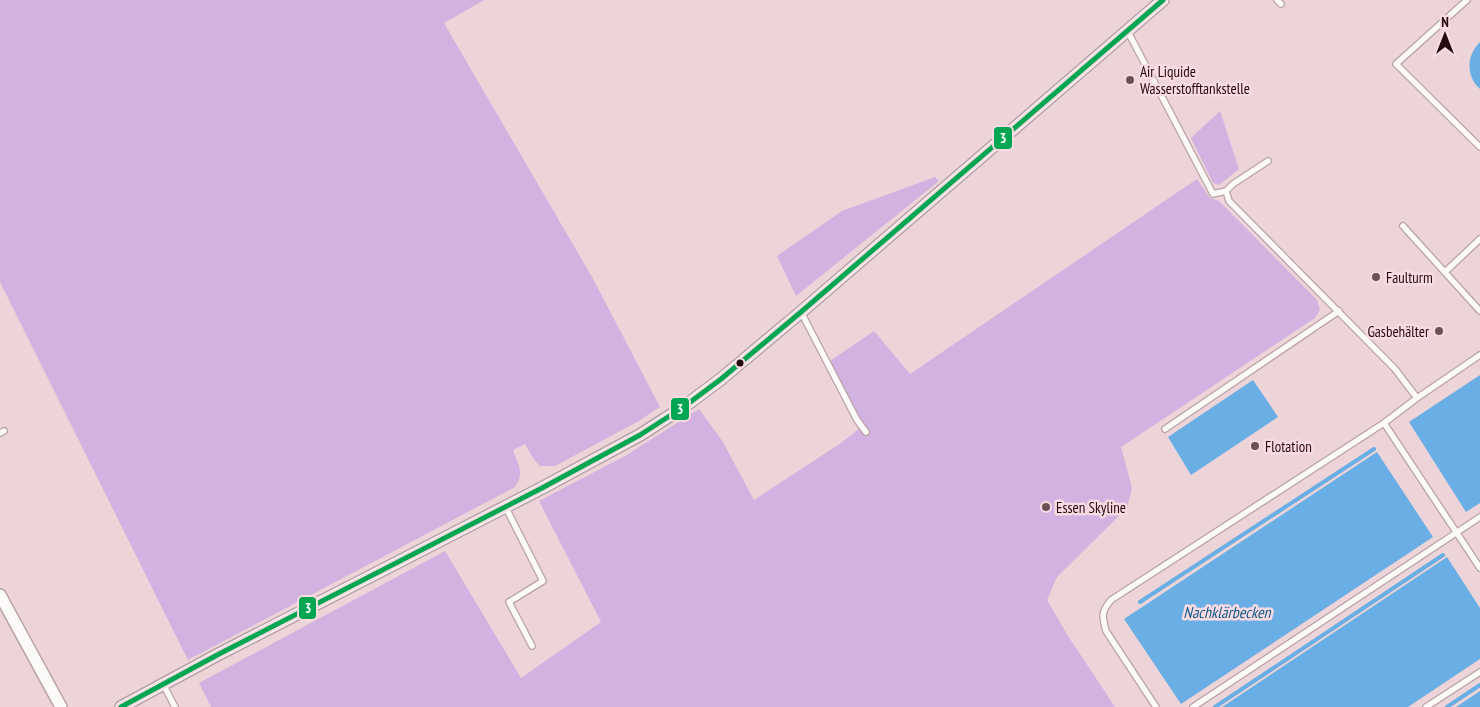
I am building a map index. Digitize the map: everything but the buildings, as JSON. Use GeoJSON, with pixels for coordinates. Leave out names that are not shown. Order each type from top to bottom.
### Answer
{"type":"FeatureCollection","features":[{"type":"Feature","properties":{"kind":"street"},"geometry":{"type":"LineString","coordinates":[[121,707],[506,508],[640,435],[685,406],[722,379],[801,312],[1163,0]]}},
{"type":"Feature","properties":{"kind":"street"},"geometry":{"type":"LineString","coordinates":[[0,595],[61,707]]}},
{"type":"Feature","properties":{"kind":"lane"},"geometry":{"type":"LineString","coordinates":[[1467,0],[1396,64],[1480,147]]}},
{"type":"Feature","properties":{"kind":"lane"},"geometry":{"type":"LineString","coordinates":[[1127,30],[1212,194],[1226,191],[1233,184],[1268,161]]}},
{"type":"Feature","properties":{"kind":"lane"},"geometry":{"type":"LineString","coordinates":[[1226,191],[1229,201],[1395,369],[1417,398]]}},
{"type":"Feature","properties":{"kind":"lane"},"geometry":{"type":"LineString","coordinates":[[1403,226],[1480,311]]}},
{"type":"Feature","properties":{"kind":"lane"},"geometry":{"type":"LineString","coordinates":[[1445,272],[1480,239]]}},
{"type":"Feature","properties":{"kind":"lane"},"geometry":{"type":"LineString","coordinates":[[1165,429],[1339,311]]}},
{"type":"Feature","properties":{"kind":"lane"},"geometry":{"type":"LineString","coordinates":[[801,312],[857,420],[866,432]]}},
{"type":"Feature","properties":{"kind":"lane"},"geometry":{"type":"LineString","coordinates":[[1156,707],[1106,631],[1103,619],[1104,609],[1111,600],[1384,423],[1480,355]]}},
{"type":"Feature","properties":{"kind":"lane"},"geometry":{"type":"LineString","coordinates":[[1384,423],[1480,568]]}},
{"type":"Feature","properties":{"kind":"lane"},"geometry":{"type":"LineString","coordinates":[[506,508],[543,581],[509,602],[532,646]]}},
{"type":"Feature","properties":{"kind":"lane"},"geometry":{"type":"LineString","coordinates":[[1193,707],[1480,517]]}},
{"type":"Feature","properties":{"kind":"lane"},"geometry":{"type":"LineString","coordinates":[[1426,707],[1480,672]]}},
{"type":"Feature","properties":{"kind":"lane"},"geometry":{"type":"LineString","coordinates":[[163,684],[176,707]]}},
{"type":"Feature","properties":{"kind":"shaded area"},"geometry":{"type":"Polygon","coordinates":[[[0,0],[484,0],[444,23],[592,277],[660,407],[637,422],[555,466],[540,466],[525,444],[513,450],[520,473],[515,487],[188,660],[0,282],[0,0]]]}},
{"type":"Feature","properties":{"kind":"shaded area"},"geometry":{"type":"Polygon","coordinates":[[[1220,111],[1239,169],[1219,185],[1213,183],[1191,138],[1220,111]]]}},
{"type":"Feature","properties":{"kind":"shaded area"},"geometry":{"type":"Polygon","coordinates":[[[935,177],[939,181],[796,296],[777,256],[842,211],[935,177]]]}},
{"type":"Feature","properties":{"kind":"shaded area"},"geometry":{"type":"Polygon","coordinates":[[[1197,179],[1210,198],[1219,201],[1317,300],[1320,310],[1315,318],[1121,447],[1132,488],[1127,508],[1057,577],[1047,600],[1068,636],[1115,707],[211,707],[199,683],[445,551],[521,678],[601,622],[539,501],[625,456],[699,409],[723,442],[754,500],[841,443],[864,425],[830,361],[874,331],[910,374],[1197,179]]]}},
{"type":"Feature","properties":{"kind":"water"},"geometry":{"type":"Polygon","coordinates":[[[1480,42],[1480,89],[1472,78],[1470,60],[1472,53],[1480,42]]]}},
{"type":"Feature","properties":{"kind":"water"},"geometry":{"type":"Polygon","coordinates":[[[1480,375],[1480,503],[1466,512],[1409,422],[1480,375]]]}},
{"type":"Feature","properties":{"kind":"water"},"geometry":{"type":"Polygon","coordinates":[[[1253,380],[1278,417],[1191,475],[1168,437],[1253,380]]]}},
{"type":"Feature","properties":{"kind":"water","name":"Nachklärbecken"},"geometry":{"type":"Polygon","coordinates":[[[1377,452],[1433,537],[1181,704],[1124,619],[1377,452]]]}},
{"type":"Feature","properties":{"kind":"water","name":"Nachklärbecken"},"geometry":{"type":"Polygon","coordinates":[[[1447,557],[1480,608],[1480,659],[1408,707],[1222,707],[1447,557]]]}},
{"type":"Feature","properties":{"kind":"water"},"geometry":{"type":"Polygon","coordinates":[[[1480,691],[1480,707],[1456,707],[1480,691]]]}},
{"type":"Feature","properties":{"kind":"waterway"},"geometry":{"type":"LineString","coordinates":[[1140,602],[1374,449]]}},
{"type":"Feature","properties":{"kind":"waterway"},"geometry":{"type":"LineString","coordinates":[[1215,707],[1443,555]]}},
{"type":"Feature","properties":{"kind":"waterway"},"geometry":{"type":"LineString","coordinates":[[1447,707],[1480,685]]}},
{"type":"Feature","properties":{"kind":"transit line","name":"3"},"geometry":{"type":"LineString","coordinates":[[121,707],[219,654],[542,488],[640,435],[685,406],[721,379],[801,312],[1163,0]]}},
{"type":"Feature","properties":{"kind":"place","name":"Air Liquide Wasserstofftankstelle"},"geometry":{"type":"Point","coordinates":[1130,80]}},
{"type":"Feature","properties":{"kind":"place","name":"Faulturm"},"geometry":{"type":"Point","coordinates":[1376,277]}},
{"type":"Feature","properties":{"kind":"place","name":"Gasbehälter"},"geometry":{"type":"Point","coordinates":[1439,331]}},
{"type":"Feature","properties":{"kind":"place","name":"Flotation"},"geometry":{"type":"Point","coordinates":[1255,446]}},
{"type":"Feature","properties":{"kind":"place","name":"Essen Skyline"},"geometry":{"type":"Point","coordinates":[1046,507]}}]}
